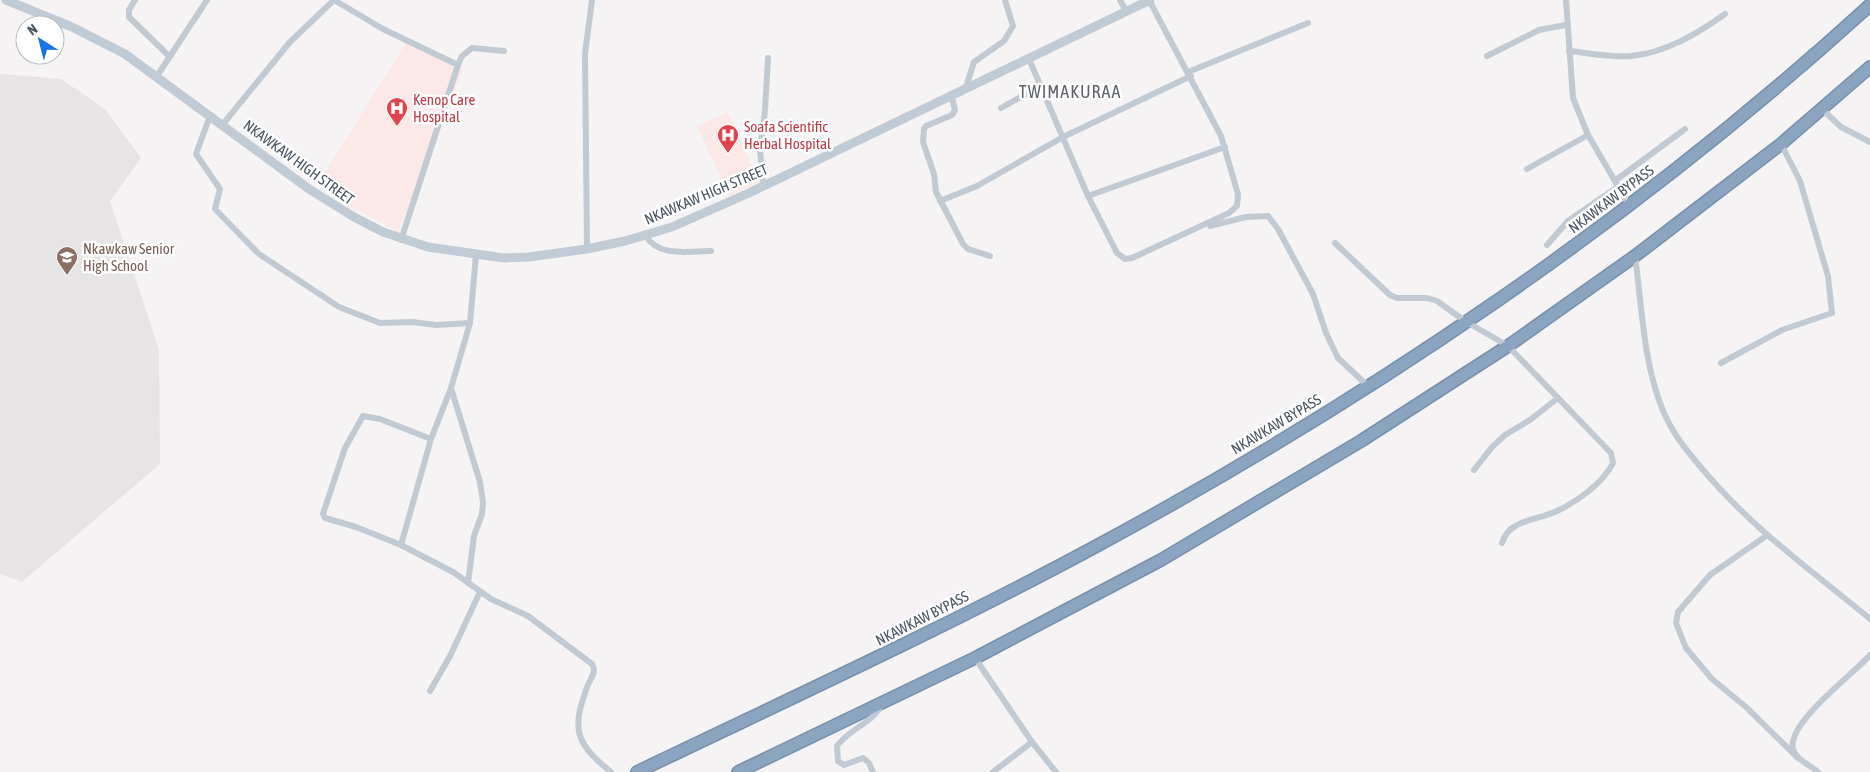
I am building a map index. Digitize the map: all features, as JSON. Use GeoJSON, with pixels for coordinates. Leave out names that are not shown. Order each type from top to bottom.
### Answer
{"type":"FeatureCollection","features":[{"type":"Feature","properties":{"kind":"highway","name":"NKAWKAW BYPASS"},"geometry":{"type":"LineString","coordinates":[[636,772],[906,644],[1092,548],[1257,454],[1368,386],[1546,266],[1629,205],[1800,68],[1868,4]]}},
{"type":"Feature","properties":{"kind":"highway"},"geometry":{"type":"LineString","coordinates":[[738,772],[975,658],[1169,555],[1361,441],[1508,346],[1635,256],[1781,144],[1870,67]]}},
{"type":"Feature","properties":{"kind":"main road","name":"NKAWKAW HIGH STREET"},"geometry":{"type":"LineString","coordinates":[[6,0],[47,15],[125,54],[332,205],[401,240],[428,247],[504,258],[529,257],[587,248],[645,236],[672,227],[1149,0]]}},
{"type":"Feature","properties":{"kind":"street"},"geometry":{"type":"LineString","coordinates":[[135,0],[129,10],[129,17],[169,56]]}},
{"type":"Feature","properties":{"kind":"street"},"geometry":{"type":"LineString","coordinates":[[157,76],[207,0]]}},
{"type":"Feature","properties":{"kind":"street"},"geometry":{"type":"LineString","coordinates":[[223,124],[290,42],[334,0],[384,29],[458,65]]}},
{"type":"Feature","properties":{"kind":"street"},"geometry":{"type":"LineString","coordinates":[[587,248],[585,54],[592,0]]}},
{"type":"Feature","properties":{"kind":"street"},"geometry":{"type":"LineString","coordinates":[[966,87],[974,62],[1009,34],[1013,26],[1006,0]]}},
{"type":"Feature","properties":{"kind":"street"},"geometry":{"type":"LineString","coordinates":[[1120,0],[1126,11]]}},
{"type":"Feature","properties":{"kind":"street"},"geometry":{"type":"LineString","coordinates":[[1028,59],[1088,196],[1117,253],[1125,259],[1132,258],[1230,214],[1237,206],[1238,194],[1224,147],[1190,74],[1149,0]]}},
{"type":"Feature","properties":{"kind":"street"},"geometry":{"type":"LineString","coordinates":[[1566,0],[1566,25],[1573,98],[1588,135],[1629,205]]}},
{"type":"Feature","properties":{"kind":"street"},"geometry":{"type":"LineString","coordinates":[[1569,51],[1629,56],[1646,54],[1693,36],[1725,14]]}},
{"type":"Feature","properties":{"kind":"street"},"geometry":{"type":"LineString","coordinates":[[940,201],[977,186],[1063,137],[1190,74],[1308,23]]}},
{"type":"Feature","properties":{"kind":"street"},"geometry":{"type":"LineString","coordinates":[[1487,56],[1539,30],[1566,25]]}},
{"type":"Feature","properties":{"kind":"street"},"geometry":{"type":"LineString","coordinates":[[401,240],[462,56],[472,48],[504,51]]}},
{"type":"Feature","properties":{"kind":"street"},"geometry":{"type":"LineString","coordinates":[[763,185],[760,150],[765,110],[768,58]]}},
{"type":"Feature","properties":{"kind":"street"},"geometry":{"type":"LineString","coordinates":[[1001,108],[1040,86]]}},
{"type":"Feature","properties":{"kind":"street"},"geometry":{"type":"LineString","coordinates":[[951,94],[955,110],[952,115],[926,126],[924,129],[924,142],[934,174],[936,192],[965,246],[990,256]]}},
{"type":"Feature","properties":{"kind":"street"},"geometry":{"type":"LineString","coordinates":[[1822,109],[1840,127],[1870,142]]}},
{"type":"Feature","properties":{"kind":"street"},"geometry":{"type":"LineString","coordinates":[[210,116],[196,154],[220,189],[215,209],[259,254],[313,288],[334,304],[373,320],[386,323],[412,322],[436,325],[470,323]]}},
{"type":"Feature","properties":{"kind":"street"},"geometry":{"type":"LineString","coordinates":[[1547,245],[1568,221],[1685,129]]}},
{"type":"Feature","properties":{"kind":"street"},"geometry":{"type":"LineString","coordinates":[[1527,170],[1588,135]]}},
{"type":"Feature","properties":{"kind":"street"},"geometry":{"type":"LineString","coordinates":[[1721,362],[1782,330],[1832,313],[1828,276],[1800,180],[1781,144]]}},
{"type":"Feature","properties":{"kind":"street"},"geometry":{"type":"LineString","coordinates":[[1088,196],[1224,147]]}},
{"type":"Feature","properties":{"kind":"street"},"geometry":{"type":"LineString","coordinates":[[1199,228],[1246,217],[1268,216],[1278,229],[1313,294],[1326,333],[1338,358],[1368,386]]}},
{"type":"Feature","properties":{"kind":"street"},"geometry":{"type":"LineString","coordinates":[[645,236],[651,245],[665,252],[711,251]]}},
{"type":"Feature","properties":{"kind":"street"},"geometry":{"type":"LineString","coordinates":[[1335,242],[1390,295],[1397,298],[1427,298],[1437,301],[1465,321],[1508,346],[1611,453],[1613,462],[1597,483],[1556,512],[1515,526],[1502,543]]}},
{"type":"Feature","properties":{"kind":"street"},"geometry":{"type":"LineString","coordinates":[[402,545],[431,439],[451,388],[470,323],[476,255]]}},
{"type":"Feature","properties":{"kind":"street"},"geometry":{"type":"LineString","coordinates":[[1635,256],[1648,355],[1662,408],[1685,448],[1729,501],[1766,536],[1870,619]]}},
{"type":"Feature","properties":{"kind":"street"},"geometry":{"type":"LineString","coordinates":[[451,388],[480,482],[483,502],[482,514],[474,536],[468,583]]}},
{"type":"Feature","properties":{"kind":"street"},"geometry":{"type":"LineString","coordinates":[[1474,470],[1492,447],[1505,435],[1530,420],[1558,398]]}},
{"type":"Feature","properties":{"kind":"street"},"geometry":{"type":"LineString","coordinates":[[431,439],[380,419],[362,416],[345,448],[323,514],[325,518],[356,527],[434,560],[480,592],[528,616],[592,664],[594,672],[580,714],[579,734],[586,750],[611,772]]}},
{"type":"Feature","properties":{"kind":"street"},"geometry":{"type":"LineString","coordinates":[[1766,536],[1710,575],[1678,612],[1676,623],[1686,648],[1712,679],[1746,707],[1798,758],[1818,772]]}},
{"type":"Feature","properties":{"kind":"street"},"geometry":{"type":"LineString","coordinates":[[430,691],[450,656],[480,592]]}},
{"type":"Feature","properties":{"kind":"street"},"geometry":{"type":"LineString","coordinates":[[1798,758],[1793,748],[1794,737],[1820,700],[1858,668],[1870,655]]}},
{"type":"Feature","properties":{"kind":"street"},"geometry":{"type":"LineString","coordinates":[[975,658],[1032,742],[1056,772]]}},
{"type":"Feature","properties":{"kind":"street"},"geometry":{"type":"LineString","coordinates":[[872,772],[870,763],[863,758],[844,765],[838,761],[837,746],[845,735],[877,714],[882,702]]}},
{"type":"Feature","properties":{"kind":"street"},"geometry":{"type":"LineString","coordinates":[[993,772],[1032,742]]}},
{"type":"Feature","properties":{"kind":"shaded area","name":"Kenop Care Hospital"},"geometry":{"type":"Polygon","coordinates":[[[406,43],[463,70],[398,232],[351,206],[318,184],[406,43]]]}},
{"type":"Feature","properties":{"kind":"shaded area","name":"Nkawkaw Senior High School"},"geometry":{"type":"Polygon","coordinates":[[[0,74],[61,79],[105,109],[141,158],[110,201],[159,350],[160,464],[22,582],[0,574],[0,74]]]}},
{"type":"Feature","properties":{"kind":"shaded area","name":"Soafa Scientific Herbal Hospital"},"geometry":{"type":"Polygon","coordinates":[[[728,112],[759,182],[729,196],[697,126],[728,112]]]}},
{"type":"Feature","properties":{"kind":"place","name":"Kenop Care Hospital"},"geometry":{"type":"Point","coordinates":[397,127]}},
{"type":"Feature","properties":{"kind":"place","name":"Soafa Scientific Herbal Hospital"},"geometry":{"type":"Point","coordinates":[728,154]}},
{"type":"Feature","properties":{"kind":"place","name":"Nkawkaw Senior High School"},"geometry":{"type":"Point","coordinates":[67,276]}},
{"type":"Feature","properties":{"kind":"district","name":"TWIMAKURAA"},"geometry":{"type":"Point","coordinates":[1070,91]}}]}
